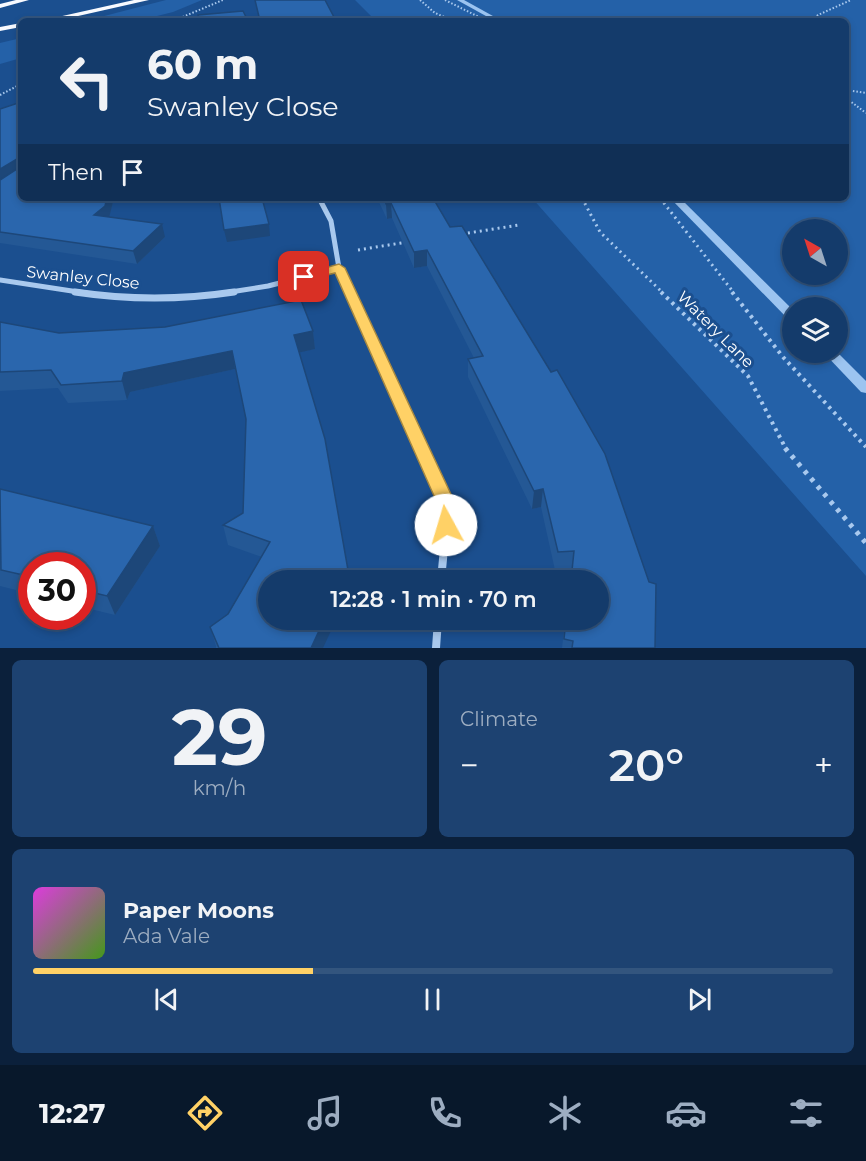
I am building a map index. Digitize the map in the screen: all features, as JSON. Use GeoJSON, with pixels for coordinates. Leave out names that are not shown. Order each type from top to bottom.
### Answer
{"type":"FeatureCollection","features":[{"type":"Feature","properties":{"kind":"highway"},"geometry":{"type":"LineString","coordinates":[[0,6],[25,0]]}},
{"type":"Feature","properties":{"kind":"highway"},"geometry":{"type":"LineString","coordinates":[[58,18],[144,0]]}},
{"type":"Feature","properties":{"kind":"highway"},"geometry":{"type":"LineString","coordinates":[[0,29],[18,26]]}},
{"type":"Feature","properties":{"kind":"street"},"geometry":{"type":"LineString","coordinates":[[321,201],[331,221],[339,268],[448,507],[442,570]]}},
{"type":"Feature","properties":{"kind":"street","name":"Swanley Close"},"geometry":{"type":"LineString","coordinates":[[0,280],[110,297],[194,298],[268,286],[339,268]]}},
{"type":"Feature","properties":{"kind":"street"},"geometry":{"type":"LineString","coordinates":[[436,648],[437,630]]}},
{"type":"Feature","properties":{"kind":"path"},"geometry":{"type":"LineString","coordinates":[[180,18],[223,0]]}},
{"type":"Feature","properties":{"kind":"path"},"geometry":{"type":"LineString","coordinates":[[420,0],[435,13],[447,18]]}},
{"type":"Feature","properties":{"kind":"path"},"geometry":{"type":"LineString","coordinates":[[446,0],[481,18]]}},
{"type":"Feature","properties":{"kind":"path"},"geometry":{"type":"LineString","coordinates":[[815,18],[851,0]]}},
{"type":"Feature","properties":{"kind":"path"},"geometry":{"type":"LineString","coordinates":[[0,95],[18,86]]}},
{"type":"Feature","properties":{"kind":"path"},"geometry":{"type":"LineString","coordinates":[[849,90],[866,93]]}},
{"type":"Feature","properties":{"kind":"path"},"geometry":{"type":"LineString","coordinates":[[849,100],[866,113]]}},
{"type":"Feature","properties":{"kind":"path","name":"Watery Lane"},"geometry":{"type":"LineString","coordinates":[[584,201],[600,232],[748,376],[786,450],[866,543]]}},
{"type":"Feature","properties":{"kind":"path"},"geometry":{"type":"LineString","coordinates":[[662,201],[783,357],[866,447]]}},
{"type":"Feature","properties":{"kind":"path"},"geometry":{"type":"LineString","coordinates":[[462,234],[519,225]]}},
{"type":"Feature","properties":{"kind":"path"},"geometry":{"type":"LineString","coordinates":[[337,254],[416,241]]}},
{"type":"Feature","properties":{"kind":"shaded area"},"geometry":{"type":"Polygon","coordinates":[[[166,0],[202,0],[173,12],[149,18],[97,18],[166,0]]]}},
{"type":"Feature","properties":{"kind":"shaded area"},"geometry":{"type":"Polygon","coordinates":[[[355,0],[866,0],[866,576],[535,201],[849,201],[849,18],[373,18],[355,0]]]}},
{"type":"Feature","properties":{"kind":"shaded area"},"geometry":{"type":"Polygon","coordinates":[[[18,39],[18,59],[0,64],[0,43],[18,39]]]}},
{"type":"Feature","properties":{"kind":"building"},"geometry":{"type":"Polygon","coordinates":[[[255,0],[325,0],[334,18],[259,18],[255,0]]]}},
{"type":"Feature","properties":{"kind":"building"},"geometry":{"type":"Polygon","coordinates":[[[243,11],[246,18],[199,18],[198,15],[243,11]]]}},
{"type":"Feature","properties":{"kind":"building"},"geometry":{"type":"Polygon","coordinates":[[[18,103],[18,160],[0,169],[0,109],[18,103]]]}},
{"type":"Feature","properties":{"kind":"building"},"geometry":{"type":"Polygon","coordinates":[[[18,168],[18,201],[106,201],[105,206],[94,215],[162,224],[133,251],[0,232],[0,180],[18,168]]]}},
{"type":"Feature","properties":{"kind":"building"},"geometry":{"type":"Polygon","coordinates":[[[219,201],[263,201],[269,224],[224,230],[219,201]]]}},
{"type":"Feature","properties":{"kind":"building"},"geometry":{"type":"Polygon","coordinates":[[[385,201],[435,201],[450,227],[462,226],[551,372],[557,370],[605,454],[649,582],[656,584],[655,648],[572,648],[573,641],[564,639],[565,630],[609,630],[609,570],[572,570],[574,551],[558,552],[543,489],[534,491],[468,359],[483,356],[427,250],[414,252],[391,203],[386,204],[385,201]]]}},
{"type":"Feature","properties":{"kind":"building"},"geometry":{"type":"Polygon","coordinates":[[[301,300],[313,331],[294,335],[325,439],[348,570],[258,570],[258,630],[319,630],[311,648],[219,648],[210,627],[228,614],[270,542],[223,525],[243,513],[246,419],[232,351],[124,373],[122,381],[61,385],[51,370],[0,372],[0,322],[59,333],[165,327],[301,300]]]}},
{"type":"Feature","properties":{"kind":"building"},"geometry":{"type":"Polygon","coordinates":[[[0,489],[153,526],[107,596],[96,593],[96,552],[18,552],[18,574],[1,570],[0,489]]]}},
{"type":"Feature","properties":{"kind":"waterway"},"geometry":{"type":"LineString","coordinates":[[460,0],[493,18]]}},
{"type":"Feature","properties":{"kind":"waterway"},"geometry":{"type":"LineString","coordinates":[[678,201],[782,306]]}},
{"type":"Feature","properties":{"kind":"waterway"},"geometry":{"type":"LineString","coordinates":[[840,363],[866,389]]}},
{"type":"Feature","properties":{"kind":"route"},"geometry":{"type":"LineString","coordinates":[[304,277],[339,268],[448,507],[446,525]]}}]}
